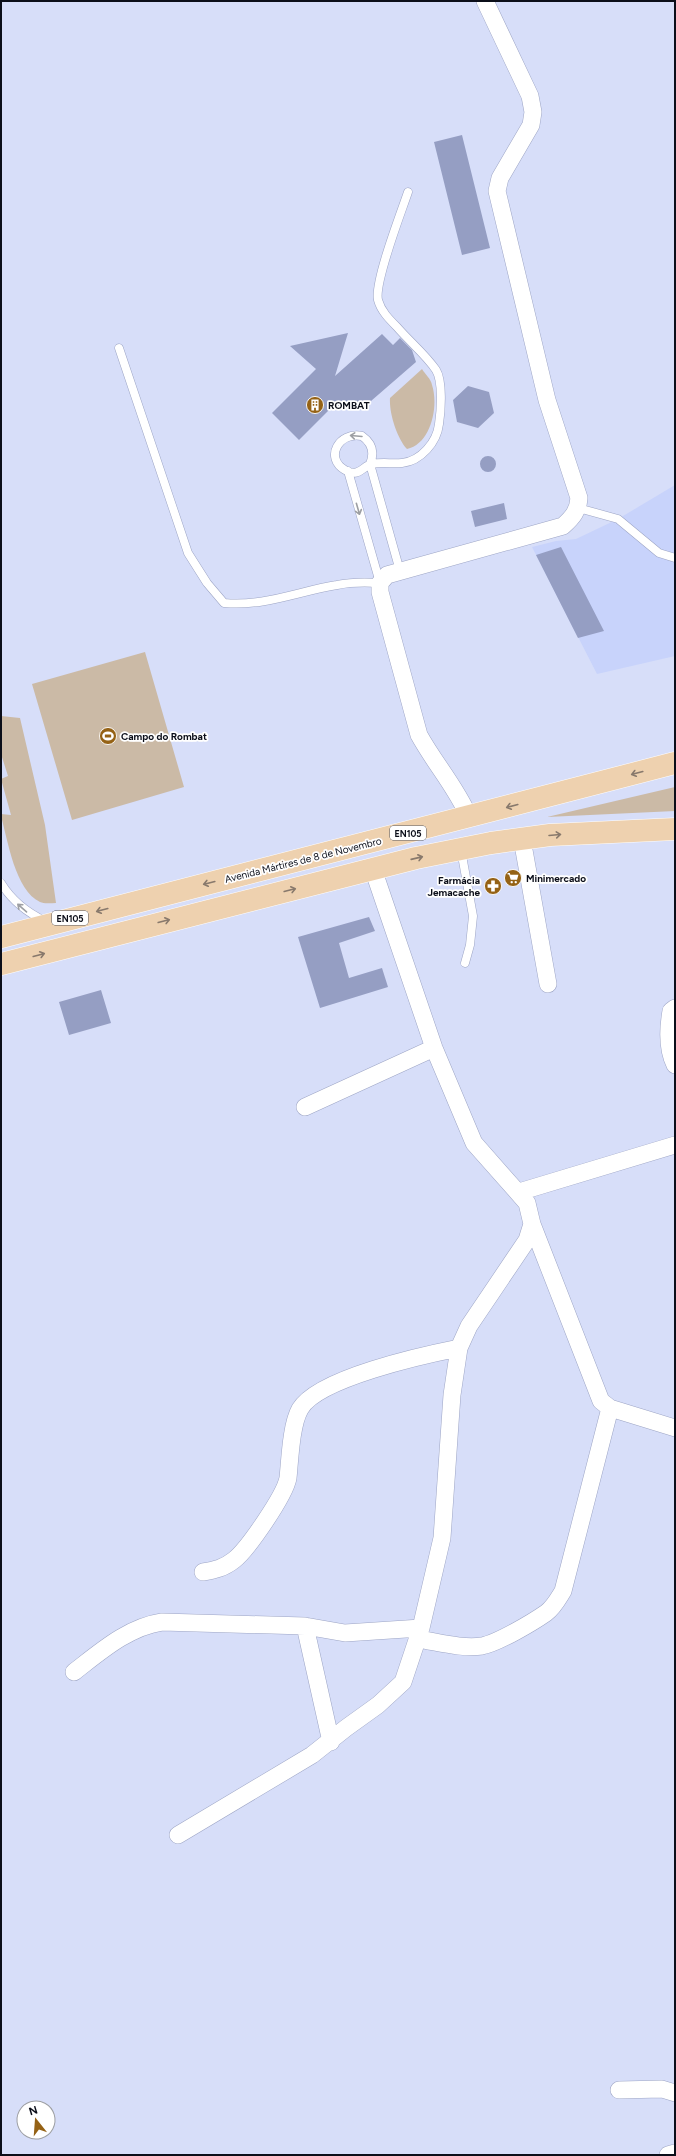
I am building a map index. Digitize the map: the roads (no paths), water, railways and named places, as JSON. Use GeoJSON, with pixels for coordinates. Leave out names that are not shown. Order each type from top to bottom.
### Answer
{"type":"FeatureCollection","features":[{"type":"Feature","properties":{"kind":"main road","name":"Avenida Mártires de 8 de Novembro"},"geometry":{"type":"LineString","coordinates":[[1,937],[675,763]]}},
{"type":"Feature","properties":{"kind":"main road"},"geometry":{"type":"LineString","coordinates":[[1,964],[373,869],[461,849],[522,839],[579,833],[675,829]]}},
{"type":"Feature","properties":{"kind":"street"},"geometry":{"type":"LineString","coordinates":[[469,817],[460,798],[419,735],[380,592],[380,583],[387,575],[563,526],[571,519],[578,508],[579,498],[547,400],[497,191],[500,178],[531,125],[533,112],[530,96],[485,1]]}},
{"type":"Feature","properties":{"kind":"street"},"geometry":{"type":"LineString","coordinates":[[522,839],[548,984]]}},
{"type":"Feature","properties":{"kind":"street"},"geometry":{"type":"LineString","coordinates":[[373,869],[434,1048],[474,1143],[519,1192],[526,1202],[532,1224],[595,1387],[602,1401],[610,1408],[675,1428]]}},
{"type":"Feature","properties":{"kind":"street"},"geometry":{"type":"LineString","coordinates":[[675,1008],[671,1011],[669,1021],[670,1050],[675,1065]]}},
{"type":"Feature","properties":{"kind":"street"},"geometry":{"type":"LineString","coordinates":[[305,1107],[434,1048]]}},
{"type":"Feature","properties":{"kind":"street"},"geometry":{"type":"LineString","coordinates":[[519,1192],[675,1145]]}},
{"type":"Feature","properties":{"kind":"street"},"geometry":{"type":"LineString","coordinates":[[178,1835],[312,1755],[378,1705],[403,1682],[419,1634],[442,1538],[452,1395],[459,1348],[468,1326],[527,1240],[532,1224]]}},
{"type":"Feature","properties":{"kind":"street"},"geometry":{"type":"LineString","coordinates":[[203,1572],[221,1569],[234,1560],[246,1548],[285,1490],[290,1448],[300,1410],[304,1405],[328,1387],[378,1368],[429,1354],[459,1348]]}},
{"type":"Feature","properties":{"kind":"street"},"geometry":{"type":"LineString","coordinates":[[74,1672],[115,1642],[148,1624],[162,1622],[306,1626],[345,1633],[419,1634],[467,1646],[482,1646],[496,1642],[546,1612],[556,1603],[563,1591],[610,1408]]}},
{"type":"Feature","properties":{"kind":"street"},"geometry":{"type":"LineString","coordinates":[[306,1626],[330,1742]]}},
{"type":"Feature","properties":{"kind":"street"},"geometry":{"type":"LineString","coordinates":[[619,2090],[662,2089],[675,2093]]}},
{"type":"Feature","properties":{"kind":"street"},"geometry":{"type":"LineString","coordinates":[[668,2155],[675,2152]]}},
{"type":"Feature","properties":{"kind":"lane"},"geometry":{"type":"LineString","coordinates":[[400,571],[370,464],[373,451],[368,440],[362,436],[349,435],[339,442],[335,453],[338,464],[348,471],[360,472],[370,464],[404,463],[427,451],[439,428],[442,404],[436,371],[384,314],[378,299],[379,283],[408,192]]}},
{"type":"Feature","properties":{"kind":"lane"},"geometry":{"type":"LineString","coordinates":[[119,348],[188,553],[207,583],[224,603],[240,604],[277,599],[350,583],[380,583],[348,471]]}},
{"type":"Feature","properties":{"kind":"lane"},"geometry":{"type":"LineString","coordinates":[[578,508],[618,519],[659,553],[675,558]]}},
{"type":"Feature","properties":{"kind":"lane"},"geometry":{"type":"LineString","coordinates":[[461,849],[473,916],[470,945],[465,963]]}},
{"type":"Feature","properties":{"kind":"lane"},"geometry":{"type":"LineString","coordinates":[[1,883],[17,903],[30,914],[52,923]]}},
{"type":"Feature","properties":{"kind":"place","name":"ROMBAT"},"geometry":{"type":"Point","coordinates":[315,405]}},
{"type":"Feature","properties":{"kind":"place","name":"Campo do Rombat"},"geometry":{"type":"Point","coordinates":[108,736]}},
{"type":"Feature","properties":{"kind":"place","name":"Minimercado"},"geometry":{"type":"Point","coordinates":[513,878]}},
{"type":"Feature","properties":{"kind":"place","name":"Farmácia Jemacache"},"geometry":{"type":"Point","coordinates":[493,886]}}]}
